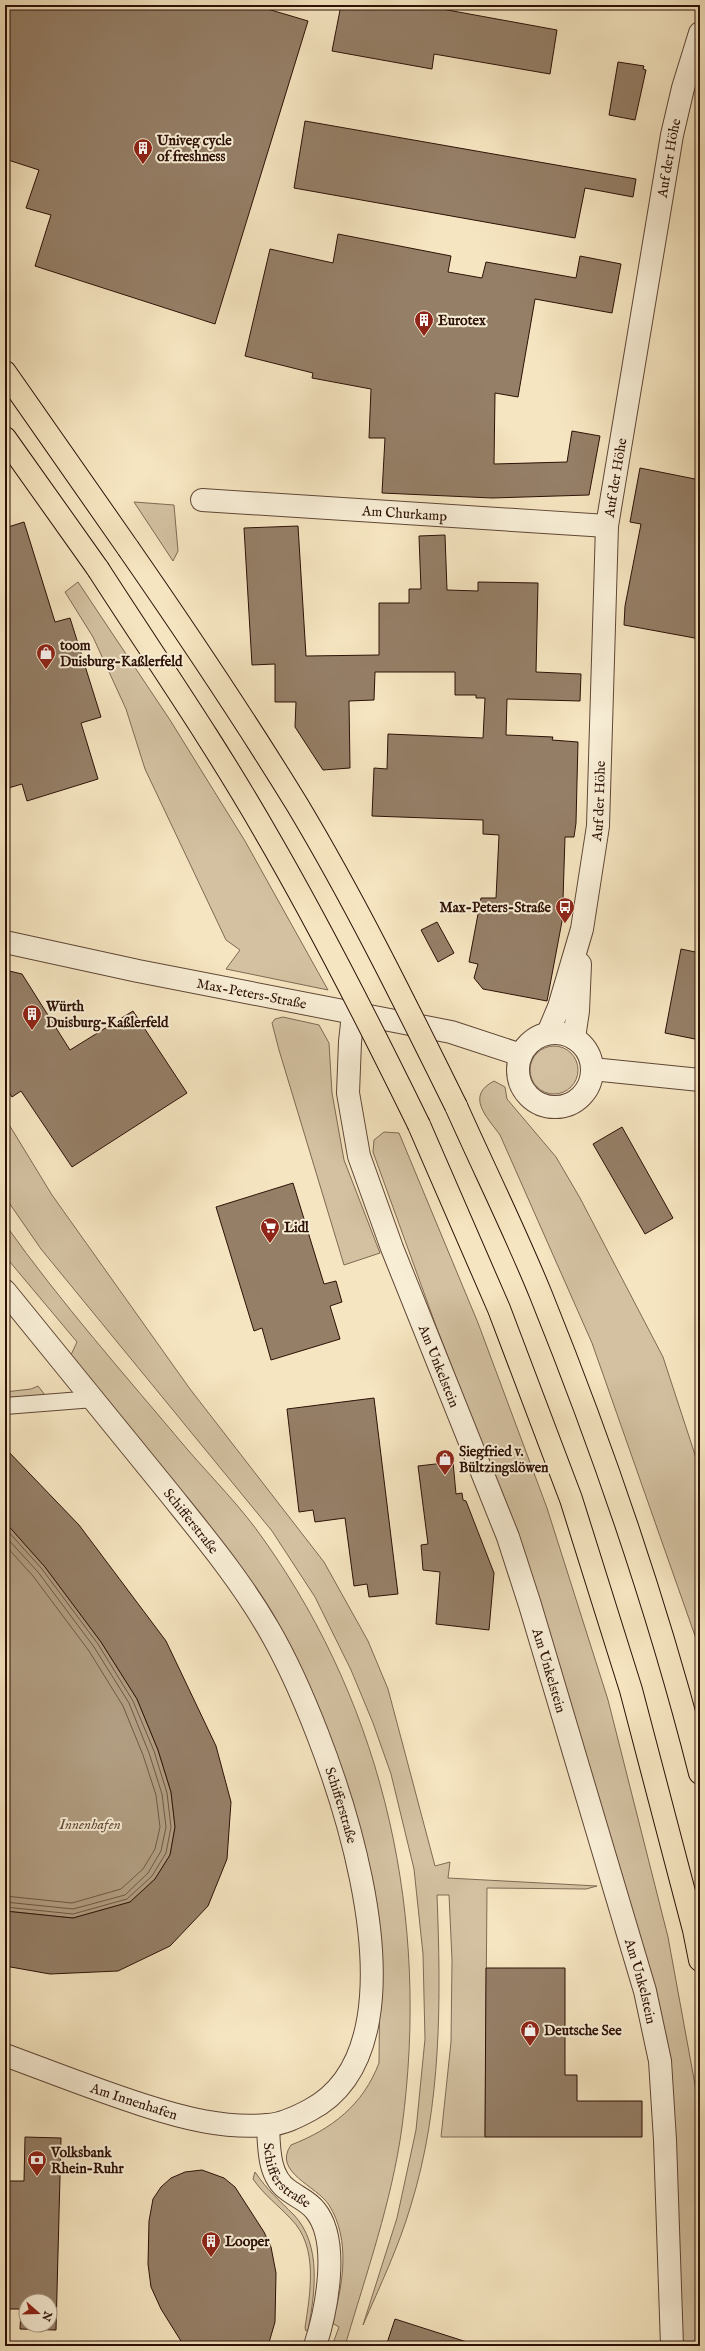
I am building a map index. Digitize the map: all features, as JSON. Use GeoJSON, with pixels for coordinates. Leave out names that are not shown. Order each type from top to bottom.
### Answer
{"type":"FeatureCollection","features":[{"type":"Feature","properties":{"kind":"highway"},"geometry":{"type":"LineString","coordinates":[[5,372],[223,685],[299,808],[389,971],[456,1106],[541,1294],[612,1482],[675,1676],[700,1773]]}},
{"type":"Feature","properties":{"kind":"highway"},"geometry":{"type":"LineString","coordinates":[[5,438],[98,570],[191,711],[264,830],[351,988],[419,1125],[499,1309],[571,1499],[631,1690],[694,1930],[700,1960]]}},
{"type":"Feature","properties":{"kind":"street","name":"Auf der Höhe"},"geometry":{"type":"LineString","coordinates":[[574,1038],[578,1010],[582,929],[598,826],[607,526],[672,135],[683,88],[700,33]]}},
{"type":"Feature","properties":{"kind":"street","name":"Am Churkamp"},"geometry":{"type":"LineString","coordinates":[[202,500],[607,526]]}},
{"type":"Feature","properties":{"kind":"street","name":"Auf der Höhe"},"geometry":{"type":"LineString","coordinates":[[548,1033],[559,1007],[582,929]]}},
{"type":"Feature","properties":{"kind":"street","name":"Max-Peters-Straße"},"geometry":{"type":"LineString","coordinates":[[5,942],[138,971],[451,1032],[520,1055]]}},
{"type":"Feature","properties":{"kind":"street","name":"Am Unkelstein"},"geometry":{"type":"LineString","coordinates":[[353,1014],[350,1042],[348,1093],[359,1156],[395,1256],[508,1537],[530,1605],[645,1991],[660,2061],[666,2140],[672,2346]]}},
{"type":"Feature","properties":{"kind":"street"},"geometry":{"type":"LineString","coordinates":[[548,1033],[566,1034],[574,1038],[586,1052],[592,1070],[586,1090],[579,1098],[562,1106],[544,1106],[533,1100],[524,1091],[519,1080],[518,1067],[520,1055],[532,1041],[548,1033]]}},
{"type":"Feature","properties":{"kind":"street"},"geometry":{"type":"LineString","coordinates":[[592,1070],[700,1080]]}},
{"type":"Feature","properties":{"kind":"street","name":"Schifferstraße"},"geometry":{"type":"LineString","coordinates":[[5,1291],[87,1399],[230,1569],[269,1628],[298,1685],[328,1760],[352,1838],[367,1912],[371,1970],[371,2002],[365,2038],[353,2069],[332,2096],[320,2105],[291,2120],[268,2125],[270,2156],[276,2176],[286,2189],[316,2210],[325,2233],[329,2262],[328,2295],[315,2346]]}},
{"type":"Feature","properties":{"kind":"street"},"geometry":{"type":"LineString","coordinates":[[5,1406],[87,1399]]}},
{"type":"Feature","properties":{"kind":"street","name":"Am Innenhafen"},"geometry":{"type":"LineString","coordinates":[[5,2055],[85,2086],[166,2113],[213,2123],[268,2125]]}},
{"type":"Feature","properties":{"kind":"shaded area"},"geometry":{"type":"Polygon","coordinates":[[[134,502],[174,505],[178,551],[173,561],[134,502]]]}},
{"type":"Feature","properties":{"kind":"shaded area"},"geometry":{"type":"Polygon","coordinates":[[[78,582],[170,720],[245,841],[328,990],[226,969],[240,950],[226,940],[145,769],[126,709],[93,637],[65,592],[78,582]]]}},
{"type":"Feature","properties":{"kind":"shaded area"},"geometry":{"type":"Polygon","coordinates":[[[283,1017],[319,1025],[329,1043],[332,1093],[344,1160],[380,1253],[344,1265],[272,1023],[275,1019],[283,1017]]]}},
{"type":"Feature","properties":{"kind":"shaded area"},"geometry":{"type":"Polygon","coordinates":[[[549,1046],[559,1046],[571,1053],[578,1065],[578,1075],[571,1087],[559,1094],[549,1094],[541,1090],[534,1083],[530,1075],[530,1065],[534,1057],[541,1050],[549,1046]]]}},
{"type":"Feature","properties":{"kind":"shaded area"},"geometry":{"type":"Polygon","coordinates":[[[494,1081],[505,1087],[507,1099],[556,1157],[580,1198],[663,1357],[700,1470],[700,1650],[592,1343],[500,1135],[481,1107],[481,1093],[485,1087],[494,1081]]]}},
{"type":"Feature","properties":{"kind":"shaded area"},"geometry":{"type":"Polygon","coordinates":[[[5,1118],[52,1195],[190,1389],[324,1562],[368,1641],[388,1689],[435,1866],[450,1862],[448,1878],[597,1886],[586,1889],[487,1888],[485,2137],[441,2137],[451,2042],[452,1960],[449,1895],[437,1895],[439,2012],[434,2090],[429,2129],[421,2167],[401,2236],[363,2325],[397,2218],[416,2130],[425,2039],[423,1954],[414,1869],[391,1774],[373,1723],[351,1670],[315,1597],[272,1531],[41,1249],[5,1197],[5,1118]]]}},
{"type":"Feature","properties":{"kind":"shaded area"},"geometry":{"type":"Polygon","coordinates":[[[384,1132],[399,1133],[478,1323],[547,1508],[608,1700],[668,1937],[700,2112],[700,2346],[682,2346],[675,2141],[521,1544],[436,1326],[373,1152],[374,1140],[384,1132]]]}},
{"type":"Feature","properties":{"kind":"shaded area"},"geometry":{"type":"Polygon","coordinates":[[[5,1224],[48,1282],[187,1449],[237,1505],[264,1540],[306,1606],[341,1675],[369,1747],[389,1820],[403,1896],[409,1972],[409,2049],[398,2155],[378,2237],[345,2346],[332,2346],[339,2327],[332,2323],[342,2279],[343,2263],[343,2248],[336,2219],[329,2205],[323,2198],[298,2178],[292,2171],[287,2163],[287,2155],[291,2145],[320,2131],[344,2114],[355,2103],[372,2078],[379,2063],[380,1973],[306,1685],[70,1357],[77,1342],[5,1256],[5,1224]]]}},
{"type":"Feature","properties":{"kind":"shaded area"},"geometry":{"type":"Polygon","coordinates":[[[38,1386],[48,1399],[5,1402],[5,1392],[31,1389],[38,1386]]]}},
{"type":"Feature","properties":{"kind":"shaded area"},"geometry":{"type":"Polygon","coordinates":[[[255,2172],[269,2190],[294,2215],[303,2227],[309,2240],[313,2255],[314,2285],[311,2316],[308,2330],[306,2331],[310,2271],[306,2243],[300,2230],[291,2219],[257,2185],[253,2179],[255,2172]]]}},
{"type":"Feature","properties":{"kind":"water","name":"Innenhafen"},"geometry":{"type":"Polygon","coordinates":[[[5,1522],[45,1567],[101,1642],[137,1699],[158,1750],[171,1792],[175,1827],[170,1855],[155,1879],[130,1902],[73,1918],[5,1911],[5,1522]]]}},
{"type":"Feature","properties":{"kind":"building","name":"Univeg cycle of freshness"},"geometry":{"type":"Polygon","coordinates":[[[5,5],[254,5],[308,21],[215,324],[35,266],[51,215],[26,208],[39,170],[5,159],[5,5]]]}},
{"type":"Feature","properties":{"kind":"building"},"geometry":{"type":"Polygon","coordinates":[[[341,5],[443,5],[442,9],[557,30],[550,74],[434,54],[432,69],[332,51],[341,5]]]}},
{"type":"Feature","properties":{"kind":"building"},"geometry":{"type":"Polygon","coordinates":[[[618,62],[644,66],[643,69],[646,70],[635,120],[609,115],[618,62]]]}},
{"type":"Feature","properties":{"kind":"building"},"geometry":{"type":"Polygon","coordinates":[[[305,121],[636,179],[633,197],[585,188],[575,238],[294,188],[305,121]]]}},
{"type":"Feature","properties":{"kind":"building"},"geometry":{"type":"Polygon","coordinates":[[[338,234],[451,256],[448,272],[482,278],[486,262],[576,278],[580,256],[621,264],[612,313],[535,299],[518,397],[495,393],[494,464],[567,462],[572,431],[600,436],[589,495],[492,498],[382,493],[385,438],[369,438],[371,389],[312,378],[313,373],[245,356],[270,249],[333,263],[338,234]]]}},
{"type":"Feature","properties":{"kind":"building"},"geometry":{"type":"Polygon","coordinates":[[[640,468],[700,480],[700,639],[624,625],[625,606],[641,524],[630,522],[640,468]]]}},
{"type":"Feature","properties":{"kind":"building","name":"toom Duisburg-Kaßlerfeld"},"geometry":{"type":"Polygon","coordinates":[[[24,522],[55,622],[70,618],[101,717],[81,723],[98,779],[27,801],[22,784],[5,789],[5,528],[24,522]]]}},
{"type":"Feature","properties":{"kind":"building"},"geometry":{"type":"Polygon","coordinates":[[[298,526],[306,656],[379,655],[379,603],[409,603],[409,589],[421,589],[419,536],[445,535],[447,590],[478,591],[478,582],[538,583],[536,672],[581,674],[580,701],[507,699],[506,735],[553,737],[552,740],[578,742],[576,823],[574,837],[565,837],[563,900],[566,900],[547,1001],[483,989],[474,978],[478,964],[469,962],[481,898],[496,898],[499,835],[483,834],[483,820],[372,816],[374,768],[387,769],[388,734],[483,738],[485,698],[476,698],[476,695],[455,695],[455,672],[375,672],[374,700],[349,701],[350,768],[323,770],[295,727],[296,702],[275,702],[275,664],[252,665],[244,528],[298,526]]]}},
{"type":"Feature","properties":{"kind":"building"},"geometry":{"type":"Polygon","coordinates":[[[437,922],[454,953],[438,962],[421,930],[437,922]]]}},
{"type":"Feature","properties":{"kind":"building"},"geometry":{"type":"Polygon","coordinates":[[[681,949],[700,953],[700,1040],[665,1033],[681,949]]]}},
{"type":"Feature","properties":{"kind":"building"},"geometry":{"type":"Polygon","coordinates":[[[5,970],[22,974],[70,1050],[133,1011],[187,1093],[72,1167],[21,1091],[12,1097],[5,1086],[5,970]]]}},
{"type":"Feature","properties":{"kind":"building"},"geometry":{"type":"Polygon","coordinates":[[[622,1127],[673,1218],[645,1234],[593,1144],[622,1127]]]}},
{"type":"Feature","properties":{"kind":"building","name":"Lidl"},"geometry":{"type":"Polygon","coordinates":[[[293,1183],[324,1284],[336,1281],[342,1302],[330,1306],[340,1339],[271,1360],[262,1328],[254,1331],[216,1207],[293,1183]]]}},
{"type":"Feature","properties":{"kind":"building"},"geometry":{"type":"Polygon","coordinates":[[[374,1398],[398,1594],[369,1597],[367,1584],[354,1586],[345,1518],[315,1522],[313,1510],[299,1512],[287,1409],[374,1398]]]}},
{"type":"Feature","properties":{"kind":"building"},"geometry":{"type":"Polygon","coordinates":[[[5,1448],[79,1525],[166,1641],[216,1746],[231,1802],[227,1859],[208,1906],[170,1946],[118,1971],[50,1974],[5,1966],[5,1911],[73,1918],[130,1902],[155,1879],[170,1855],[175,1827],[171,1792],[158,1750],[137,1699],[101,1642],[45,1567],[5,1522],[5,1448]]]}},
{"type":"Feature","properties":{"kind":"building"},"geometry":{"type":"Polygon","coordinates":[[[453,1462],[456,1494],[462,1493],[463,1500],[466,1501],[494,1573],[489,1630],[436,1624],[440,1572],[423,1570],[421,1545],[428,1544],[418,1466],[453,1462]]]}},
{"type":"Feature","properties":{"kind":"building"},"geometry":{"type":"Polygon","coordinates":[[[486,1968],[565,1968],[565,2075],[577,2075],[577,2101],[642,2101],[642,2137],[485,2137],[486,1968]]]}},
{"type":"Feature","properties":{"kind":"building"},"geometry":{"type":"Polygon","coordinates":[[[25,2137],[61,2138],[57,2293],[18,2293],[18,2309],[5,2309],[5,2181],[24,2181],[25,2137]]]}},
{"type":"Feature","properties":{"kind":"building","name":"Looper"},"geometry":{"type":"Polygon","coordinates":[[[202,2170],[224,2178],[235,2187],[264,2232],[271,2247],[276,2273],[275,2322],[268,2346],[184,2346],[161,2309],[151,2287],[148,2264],[149,2221],[153,2199],[161,2187],[171,2178],[185,2172],[202,2170]]]}},
{"type":"Feature","properties":{"kind":"building"},"geometry":{"type":"Polygon","coordinates":[[[395,2319],[470,2343],[469,2346],[386,2346],[395,2319]]]}},
{"type":"Feature","properties":{"kind":"place","name":"Univeg cycle of freshness"},"geometry":{"type":"Point","coordinates":[143,165]}},
{"type":"Feature","properties":{"kind":"place","name":"Eurotex"},"geometry":{"type":"Point","coordinates":[424,337]}},
{"type":"Feature","properties":{"kind":"place","name":"toom Duisburg-Kaßlerfeld"},"geometry":{"type":"Point","coordinates":[46,670]}},
{"type":"Feature","properties":{"kind":"place","name":"Max-Peters-Straße"},"geometry":{"type":"Point","coordinates":[565,924]}},
{"type":"Feature","properties":{"kind":"place","name":"Würth Duisburg-Kaßlerfeld"},"geometry":{"type":"Point","coordinates":[32,1031]}},
{"type":"Feature","properties":{"kind":"place","name":"Lidl"},"geometry":{"type":"Point","coordinates":[270,1244]}},
{"type":"Feature","properties":{"kind":"place","name":"Siegfried v. Bültzingslöwen"},"geometry":{"type":"Point","coordinates":[445,1476]}},
{"type":"Feature","properties":{"kind":"place","name":"Deutsche See"},"geometry":{"type":"Point","coordinates":[530,2047]}},
{"type":"Feature","properties":{"kind":"place","name":"Volksbank Rhein-Ruhr"},"geometry":{"type":"Point","coordinates":[37,2177]}},
{"type":"Feature","properties":{"kind":"place","name":"Looper"},"geometry":{"type":"Point","coordinates":[211,2258]}}]}
